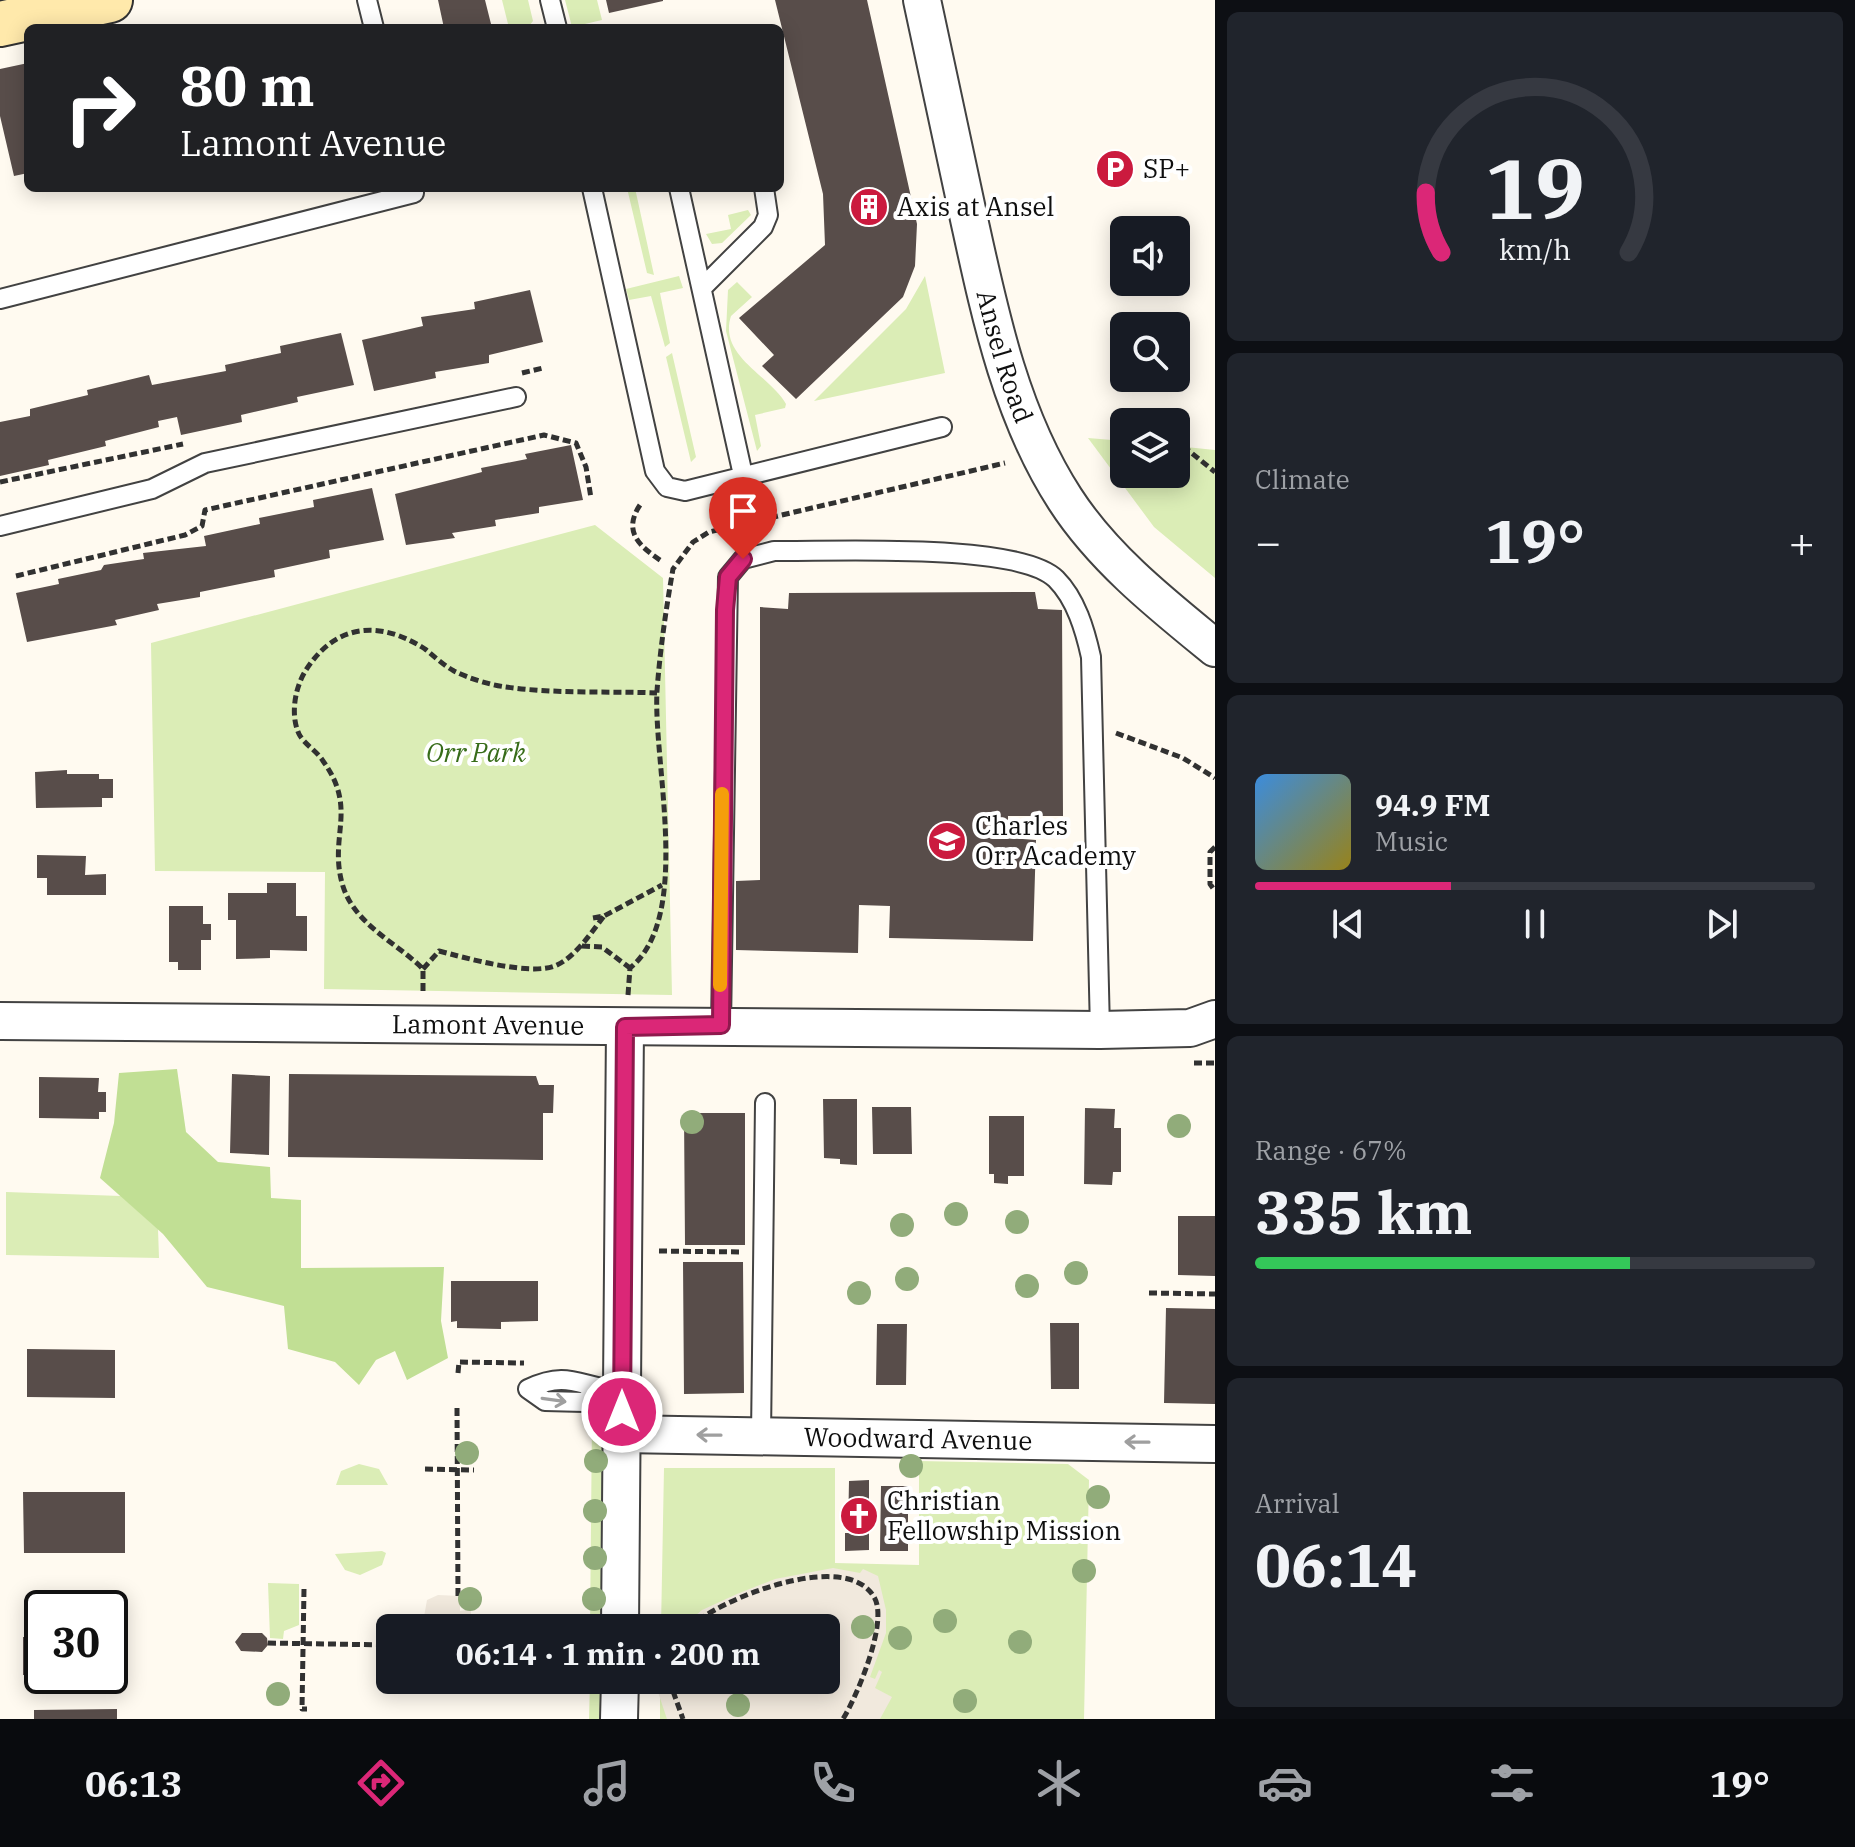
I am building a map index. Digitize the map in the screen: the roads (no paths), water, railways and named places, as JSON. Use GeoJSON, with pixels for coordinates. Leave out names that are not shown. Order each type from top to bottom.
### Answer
{"type":"FeatureCollection","features":[{"type":"Feature","properties":{"kind":"street"},"geometry":{"type":"LineString","coordinates":[[0,24],[110,0]]}},
{"type":"Feature","properties":{"kind":"street","name":"Ansel Road"},"geometry":{"type":"LineString","coordinates":[[922,0],[1000,344],[1045,466],[1067,502],[1117,562],[1215,648]]}},
{"type":"Feature","properties":{"kind":"street","name":"Lamont Avenue"},"geometry":{"type":"LineString","coordinates":[[0,1021],[1100,1030],[1190,1028],[1215,1019]]}},
{"type":"Feature","properties":{"kind":"street"},"geometry":{"type":"LineString","coordinates":[[620,1614],[622,1434],[610,1390],[625,1027]]}},
{"type":"Feature","properties":{"kind":"street","name":"Woodward Avenue"},"geometry":{"type":"LineString","coordinates":[[622,1434],[1215,1444]]}},
{"type":"Feature","properties":{"kind":"street"},"geometry":{"type":"LineString","coordinates":[[619,1719],[620,1694]]}},
{"type":"Feature","properties":{"kind":"lane"},"geometry":{"type":"LineString","coordinates":[[367,0],[373,24]]}},
{"type":"Feature","properties":{"kind":"lane"},"geometry":{"type":"LineString","coordinates":[[550,0],[556,24]]}},
{"type":"Feature","properties":{"kind":"lane"},"geometry":{"type":"LineString","coordinates":[[0,299],[414,192]]}},
{"type":"Feature","properties":{"kind":"lane"},"geometry":{"type":"LineString","coordinates":[[593,192],[655,471],[667,487],[685,491],[942,427]]}},
{"type":"Feature","properties":{"kind":"lane"},"geometry":{"type":"LineString","coordinates":[[680,192],[743,475]]}},
{"type":"Feature","properties":{"kind":"lane"},"geometry":{"type":"LineString","coordinates":[[702,288],[763,227],[768,215],[765,192]]}},
{"type":"Feature","properties":{"kind":"lane"},"geometry":{"type":"LineString","coordinates":[[0,526],[152,489],[205,463],[516,397]]}},
{"type":"Feature","properties":{"kind":"lane"},"geometry":{"type":"LineString","coordinates":[[721,1025],[725,610],[728,577],[743,559],[774,551],[965,554],[1024,561],[1055,578],[1074,606],[1091,657],[1100,1030]]}},
{"type":"Feature","properties":{"kind":"lane"},"geometry":{"type":"LineString","coordinates":[[761,1436],[765,1103]]}},
{"type":"Feature","properties":{"kind":"place","name":"SP+"},"geometry":{"type":"Point","coordinates":[1115,169]}},
{"type":"Feature","properties":{"kind":"place","name":"Axis at Ansel"},"geometry":{"type":"Point","coordinates":[869,207]}},
{"type":"Feature","properties":{"kind":"place","name":"Charles Orr Academy"},"geometry":{"type":"Point","coordinates":[947,841]}},
{"type":"Feature","properties":{"kind":"place","name":"Christian Fellowship Mission"},"geometry":{"type":"Point","coordinates":[859,1516]}},
{"type":"Feature","properties":{"kind":"park label","name":"Orr Park"},"geometry":{"type":"Point","coordinates":[476,753]}}]}
